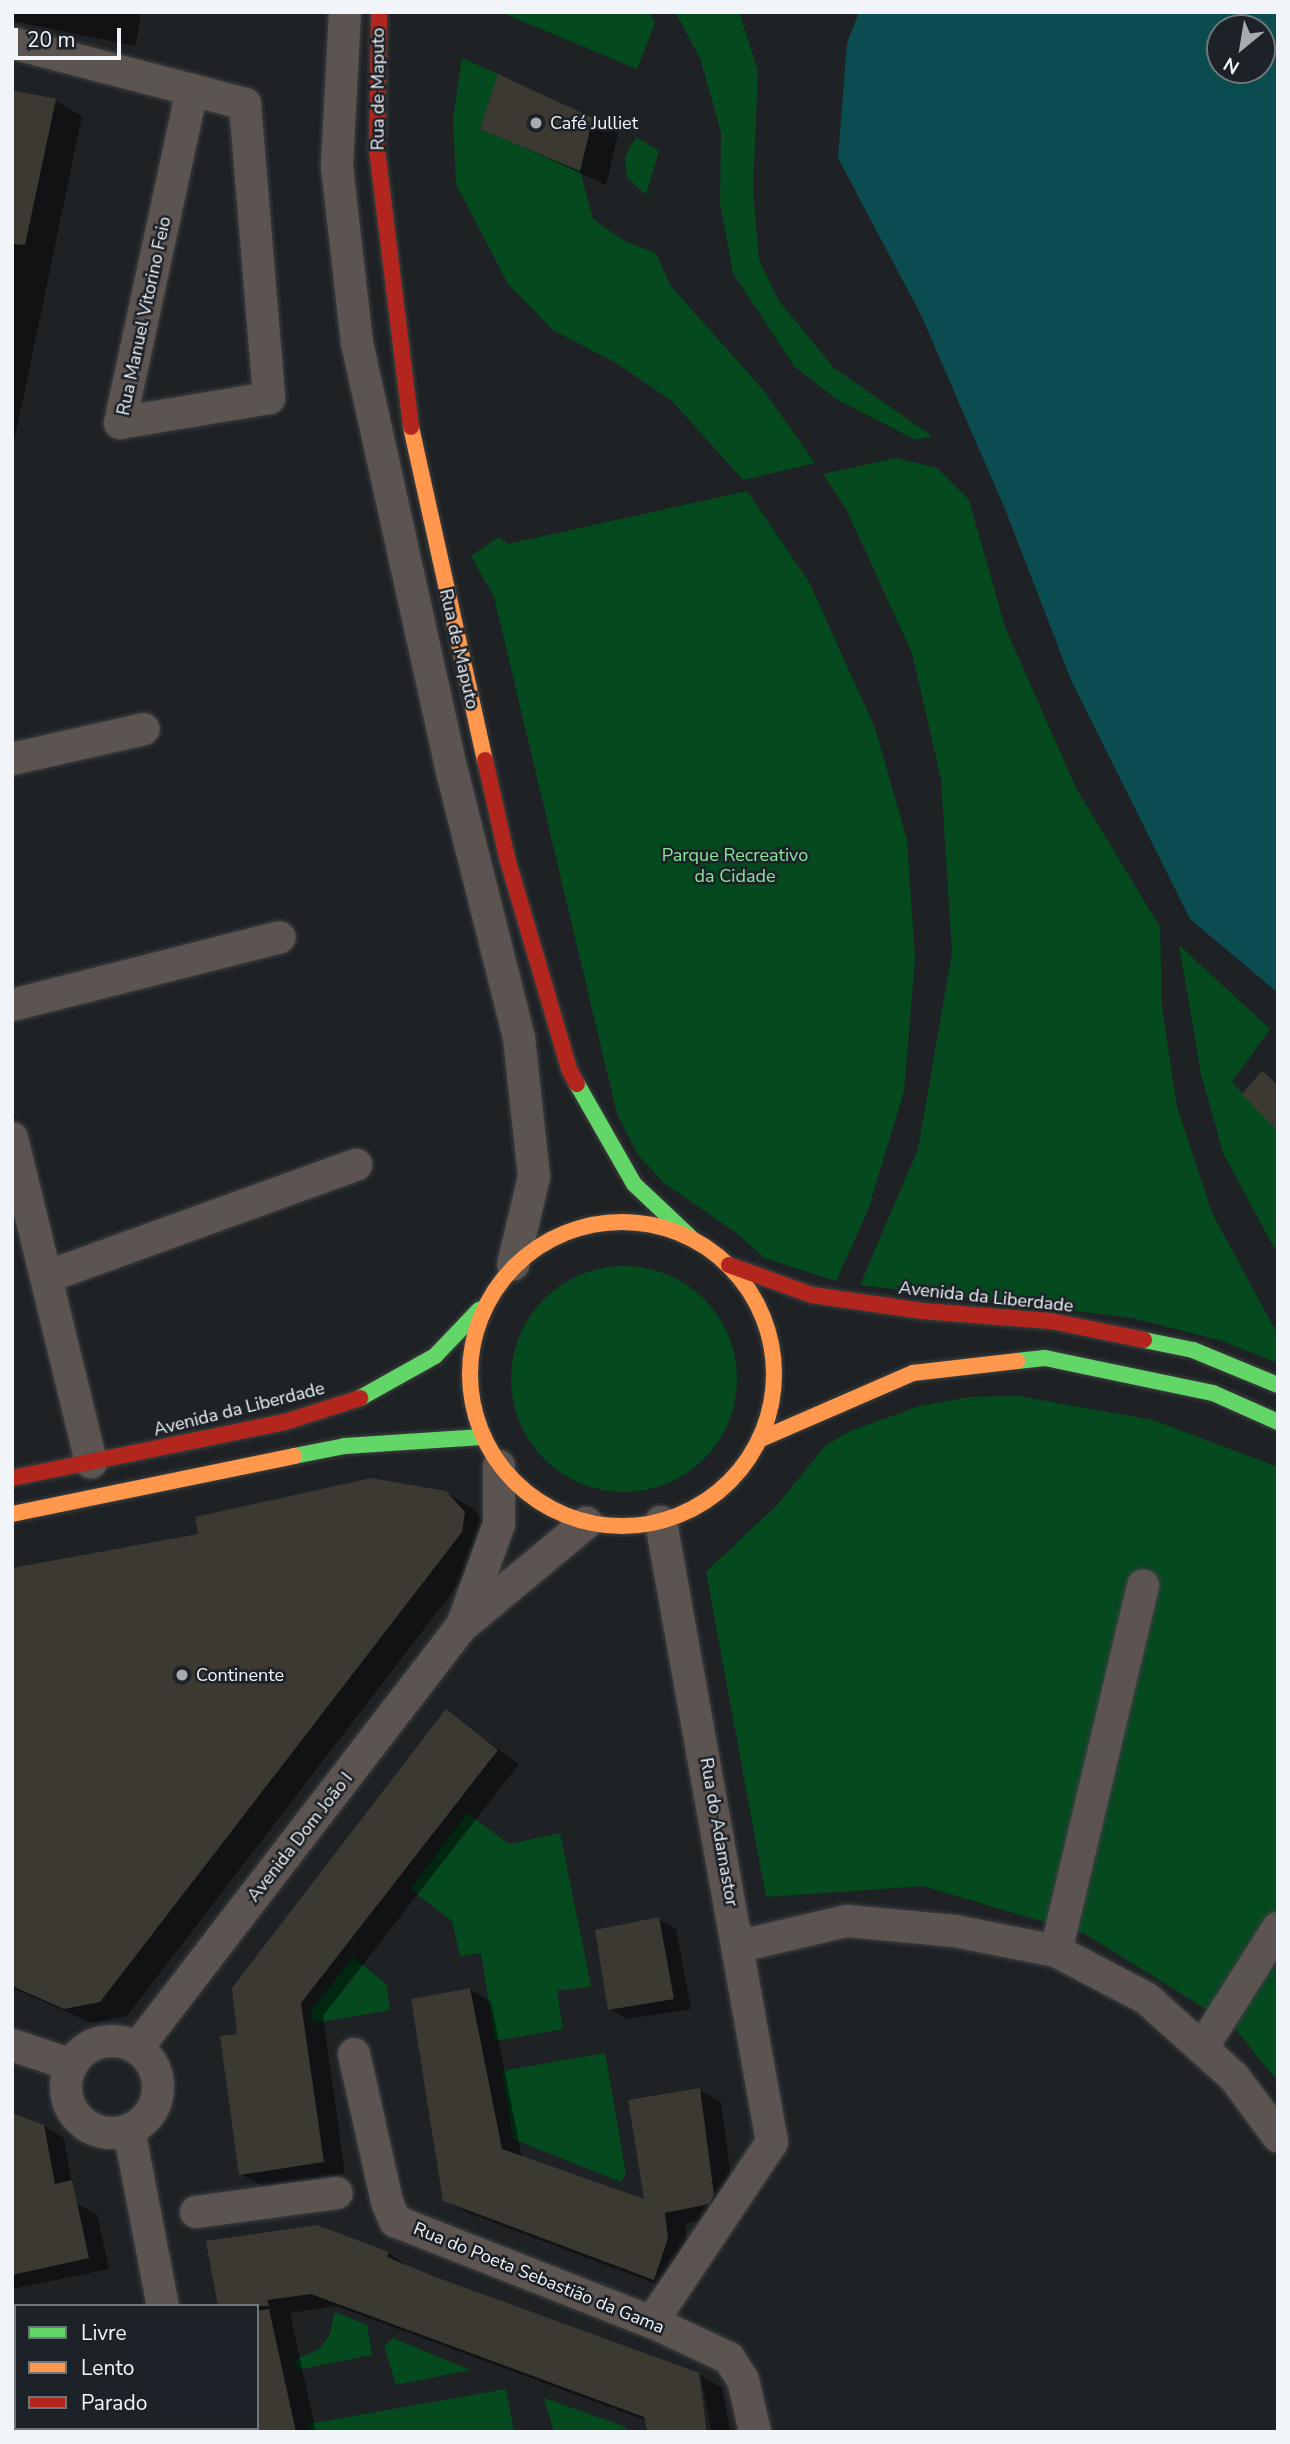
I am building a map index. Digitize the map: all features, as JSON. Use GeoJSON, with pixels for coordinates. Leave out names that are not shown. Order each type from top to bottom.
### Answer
{"type":"FeatureCollection","features":[{"type":"Feature","properties":{"kind":"main road","name":"Rua de Maputo"},"geometry":{"type":"LineString","coordinates":[[379,12],[377,150],[414,448],[507,858],[569,1069],[634,1184],[690,1237]]}},
{"type":"Feature","properties":{"kind":"main road"},"geometry":{"type":"LineString","coordinates":[[596,1223],[644,1223],[690,1237],[729,1265],[752,1295],[768,1329],[773,1354],[772,1404],[761,1439],[736,1476],[711,1498],[661,1522],[624,1527],[586,1523],[551,1510],[522,1490],[499,1466],[482,1437],[469,1392],[471,1347],[486,1303],[513,1265],[552,1238],[596,1223]]}},
{"type":"Feature","properties":{"kind":"main road","name":"Avenida da Liberdade"},"geometry":{"type":"LineString","coordinates":[[729,1265],[812,1295],[923,1311],[1051,1321],[1193,1350],[1278,1385]]}},
{"type":"Feature","properties":{"kind":"main road","name":"Avenida da Liberdade"},"geometry":{"type":"LineString","coordinates":[[12,1478],[285,1422],[366,1396],[435,1356],[486,1303]]}},
{"type":"Feature","properties":{"kind":"main road"},"geometry":{"type":"LineString","coordinates":[[761,1439],[913,1373],[1045,1358],[1213,1393],[1278,1422]]}},
{"type":"Feature","properties":{"kind":"main road"},"geometry":{"type":"LineString","coordinates":[[12,1514],[345,1447],[482,1437]]}},
{"type":"Feature","properties":{"kind":"street","name":"Rua de Maputo"},"geometry":{"type":"LineString","coordinates":[[345,12],[337,167],[357,342],[453,775],[519,1038],[534,1177],[513,1265]]}},
{"type":"Feature","properties":{"kind":"street","name":"Rua Manuel Vitorino Feio"},"geometry":{"type":"LineString","coordinates":[[12,43],[192,90],[245,104],[269,398],[120,423],[192,90]]}},
{"type":"Feature","properties":{"kind":"street"},"geometry":{"type":"LineString","coordinates":[[12,759],[144,729]]}},
{"type":"Feature","properties":{"kind":"street"},"geometry":{"type":"LineString","coordinates":[[12,1005],[280,937]]}},
{"type":"Feature","properties":{"kind":"street"},"geometry":{"type":"LineString","coordinates":[[12,1138],[91,1463]]}},
{"type":"Feature","properties":{"kind":"street"},"geometry":{"type":"LineString","coordinates":[[46,1278],[356,1165]]}},
{"type":"Feature","properties":{"kind":"street","name":"Avenida Dom João I"},"geometry":{"type":"LineString","coordinates":[[461,1627],[499,1524],[499,1466]]}},
{"type":"Feature","properties":{"kind":"street","name":"Rua do Adamastor"},"geometry":{"type":"LineString","coordinates":[[652,2322],[772,2142],[740,1946],[661,1522]]}},
{"type":"Feature","properties":{"kind":"street","name":"Avenida Dom João I"},"geometry":{"type":"LineString","coordinates":[[138,2047],[461,1627],[586,1523]]}},
{"type":"Feature","properties":{"kind":"street"},"geometry":{"type":"LineString","coordinates":[[1056,1951],[1143,1585]]}},
{"type":"Feature","properties":{"kind":"street"},"geometry":{"type":"LineString","coordinates":[[740,1946],[847,1921],[955,1931],[1056,1951],[1146,1998],[1234,2077],[1278,2136]]}},
{"type":"Feature","properties":{"kind":"street"},"geometry":{"type":"LineString","coordinates":[[1202,2048],[1278,1928]]}},
{"type":"Feature","properties":{"kind":"street"},"geometry":{"type":"LineString","coordinates":[[102,2042],[138,2047],[155,2068],[159,2086],[157,2103],[143,2122],[130,2130],[108,2134],[78,2118],[66,2087],[72,2065],[87,2048],[102,2042]]}},
{"type":"Feature","properties":{"kind":"street"},"geometry":{"type":"LineString","coordinates":[[12,2045],[72,2065]]}},
{"type":"Feature","properties":{"kind":"street","name":"Rua do Poeta Sebastião da Gama"},"geometry":{"type":"LineString","coordinates":[[354,2054],[395,2221],[652,2322],[729,2358],[743,2380],[755,2432]]}},
{"type":"Feature","properties":{"kind":"street"},"geometry":{"type":"LineString","coordinates":[[130,2130],[163,2304]]}},
{"type":"Feature","properties":{"kind":"street"},"geometry":{"type":"LineString","coordinates":[[196,2212],[337,2193]]}},
{"type":"Feature","properties":{"kind":"green space"},"geometry":{"type":"Polygon","coordinates":[[[500,12],[649,12],[655,23],[637,69],[500,12]]]}},
{"type":"Feature","properties":{"kind":"green space"},"geometry":{"type":"Polygon","coordinates":[[[675,12],[739,12],[758,71],[753,189],[759,260],[779,301],[834,368],[932,436],[916,440],[836,399],[794,366],[733,273],[720,203],[721,132],[700,58],[675,12]]]}},
{"type":"Feature","properties":{"kind":"green space"},"geometry":{"type":"Polygon","coordinates":[[[462,58],[498,74],[480,129],[580,171],[593,219],[624,241],[656,253],[670,285],[764,391],[815,463],[743,480],[672,401],[616,363],[553,330],[508,284],[456,184],[453,118],[462,58]]]}},
{"type":"Feature","properties":{"kind":"green space"},"geometry":{"type":"Polygon","coordinates":[[[636,137],[659,151],[646,195],[627,178],[625,157],[636,137]]]}},
{"type":"Feature","properties":{"kind":"green space"},"geometry":{"type":"Polygon","coordinates":[[[896,458],[937,468],[969,500],[1005,627],[1077,790],[1160,927],[1162,1007],[1177,1107],[1212,1213],[1278,1335],[1278,1363],[1222,1341],[1133,1318],[860,1285],[918,1149],[952,953],[941,779],[912,653],[847,511],[823,474],[896,458]]]}},
{"type":"Feature","properties":{"kind":"green space","name":"Parque Recreativo da Cidade"},"geometry":{"type":"Polygon","coordinates":[[[747,491],[809,582],[875,728],[907,840],[915,958],[904,1091],[868,1210],[836,1281],[764,1258],[738,1234],[664,1183],[638,1155],[617,1114],[494,597],[471,556],[499,537],[508,544],[747,491]]]}},
{"type":"Feature","properties":{"kind":"green space"},"geometry":{"type":"Polygon","coordinates":[[[1179,945],[1270,1029],[1232,1082],[1278,1132],[1278,1255],[1223,1153],[1201,1074],[1179,945]]]}},
{"type":"Feature","properties":{"kind":"green space"},"geometry":{"type":"Polygon","coordinates":[[[613,1266],[635,1266],[677,1279],[696,1291],[712,1307],[729,1336],[737,1379],[729,1422],[712,1451],[696,1467],[667,1484],[635,1492],[613,1492],[571,1479],[552,1467],[536,1451],[519,1422],[511,1390],[511,1368],[524,1326],[536,1307],[552,1291],[581,1274],[613,1266]]]}},
{"type":"Feature","properties":{"kind":"green space"},"geometry":{"type":"Polygon","coordinates":[[[1018,1396],[1153,1420],[1278,1467],[1278,2082],[1233,2026],[1085,1934],[923,1886],[766,1897],[706,1572],[778,1504],[825,1446],[850,1431],[920,1406],[970,1397],[1018,1396]]]}},
{"type":"Feature","properties":{"kind":"green space"},"geometry":{"type":"Polygon","coordinates":[[[467,1813],[509,1844],[560,1833],[591,1986],[557,1991],[563,2029],[495,2041],[481,1953],[460,1956],[452,1921],[410,1889],[467,1813]]]}},
{"type":"Feature","properties":{"kind":"green space"},"geometry":{"type":"Polygon","coordinates":[[[353,1957],[387,1985],[390,2010],[313,2023],[311,2010],[353,1957]]]}},
{"type":"Feature","properties":{"kind":"green space"},"geometry":{"type":"Polygon","coordinates":[[[605,2053],[626,2174],[621,2182],[513,2139],[502,2071],[605,2053]]]}},
{"type":"Feature","properties":{"kind":"green space"},"geometry":{"type":"Polygon","coordinates":[[[335,2312],[367,2325],[372,2355],[297,2370],[295,2360],[319,2349],[329,2336],[335,2312]]]}},
{"type":"Feature","properties":{"kind":"green space"},"geometry":{"type":"Polygon","coordinates":[[[393,2338],[470,2370],[396,2385],[384,2346],[393,2338]]]}},
{"type":"Feature","properties":{"kind":"green space"},"geometry":{"type":"Polygon","coordinates":[[[506,2389],[514,2432],[309,2432],[308,2424],[506,2389]]]}},
{"type":"Feature","properties":{"kind":"green space"},"geometry":{"type":"Polygon","coordinates":[[[544,2398],[626,2427],[627,2432],[554,2432],[544,2398]]]}},
{"type":"Feature","properties":{"kind":"green space"},"geometry":{"type":"Polygon","coordinates":[[[14,2405],[14,2430],[132,2431],[12,2432],[14,2405]]]}},
{"type":"Feature","properties":{"kind":"water"},"geometry":{"type":"Polygon","coordinates":[[[859,12],[1278,12],[1278,993],[1190,919],[1071,680],[1005,509],[921,315],[838,158],[847,43],[859,12]]]}},
{"type":"Feature","properties":{"kind":"building","name":"Café Julliet"},"geometry":{"type":"Polygon","coordinates":[[[498,74],[593,118],[580,171],[480,129],[498,74]]]}},
{"type":"Feature","properties":{"kind":"building"},"geometry":{"type":"Polygon","coordinates":[[[12,90],[56,99],[25,245],[12,244],[12,90]]]}},
{"type":"Feature","properties":{"kind":"building"},"geometry":{"type":"Polygon","coordinates":[[[1262,1071],[1278,1085],[1278,1132],[1242,1094],[1262,1071]]]}},
{"type":"Feature","properties":{"kind":"building","name":"Continente"},"geometry":{"type":"Polygon","coordinates":[[[371,1478],[446,1491],[465,1512],[462,1532],[100,2002],[64,2009],[12,1986],[12,1568],[198,1534],[195,1517],[371,1478]]]}},
{"type":"Feature","properties":{"kind":"building"},"geometry":{"type":"Polygon","coordinates":[[[446,1709],[498,1750],[301,2003],[324,2162],[239,2175],[220,2036],[237,2034],[232,1988],[446,1709]]]}},
{"type":"Feature","properties":{"kind":"building"},"geometry":{"type":"Polygon","coordinates":[[[659,1917],[674,1999],[608,2010],[595,1930],[659,1917]]]}},
{"type":"Feature","properties":{"kind":"building"},"geometry":{"type":"Polygon","coordinates":[[[470,1988],[502,2149],[644,2199],[628,2100],[700,2088],[714,2195],[709,2204],[665,2213],[668,2238],[654,2280],[443,2201],[411,1999],[470,1988]]]}},
{"type":"Feature","properties":{"kind":"building"},"geometry":{"type":"Polygon","coordinates":[[[12,2113],[44,2125],[55,2184],[72,2180],[89,2258],[12,2275],[12,2113]]]}},
{"type":"Feature","properties":{"kind":"building"},"geometry":{"type":"Polygon","coordinates":[[[317,2225],[389,2252],[387,2257],[433,2276],[699,2373],[707,2432],[647,2432],[644,2417],[311,2294],[267,2300],[269,2306],[218,2304],[206,2241],[317,2225]]]}},
{"type":"Feature","properties":{"kind":"building"},"geometry":{"type":"Polygon","coordinates":[[[269,2309],[296,2432],[257,2432],[259,2311],[269,2309]]]}},
{"type":"Feature","properties":{"kind":"traffic: fast"},"geometry":{"type":"LineString","coordinates":[[577,1084],[634,1184],[690,1237]]}},
{"type":"Feature","properties":{"kind":"traffic: fast"},"geometry":{"type":"LineString","coordinates":[[360,1398],[435,1356],[479,1310]]}},
{"type":"Feature","properties":{"kind":"traffic: fast"},"geometry":{"type":"LineString","coordinates":[[1144,1340],[1193,1350],[1278,1385]]}},
{"type":"Feature","properties":{"kind":"traffic: fast"},"geometry":{"type":"LineString","coordinates":[[1017,1361],[1045,1358],[1213,1393],[1278,1422]]}},
{"type":"Feature","properties":{"kind":"traffic: fast"},"geometry":{"type":"LineString","coordinates":[[294,1456],[345,1446],[482,1437]]}},
{"type":"Feature","properties":{"kind":"traffic: slow"},"geometry":{"type":"LineString","coordinates":[[411,427],[485,760]]}},
{"type":"Feature","properties":{"kind":"traffic: slow"},"geometry":{"type":"LineString","coordinates":[[622,1222],[652,1225],[680,1233],[707,1247],[730,1266],[749,1289],[763,1316],[771,1344],[774,1374],[771,1404],[763,1432],[749,1459],[730,1482],[707,1501],[680,1515],[652,1523],[622,1526],[592,1523],[564,1515],[537,1501],[514,1482],[495,1459],[481,1432],[473,1404],[470,1374],[473,1344],[481,1316],[495,1289],[514,1266],[537,1247],[564,1233],[592,1225],[622,1222]]}},
{"type":"Feature","properties":{"kind":"traffic: slow"},"geometry":{"type":"LineString","coordinates":[[761,1439],[913,1373],[1017,1361]]}},
{"type":"Feature","properties":{"kind":"traffic: slow"},"geometry":{"type":"LineString","coordinates":[[12,1514],[294,1456]]}},
{"type":"Feature","properties":{"kind":"traffic: jam"},"geometry":{"type":"LineString","coordinates":[[379,12],[377,150],[411,427]]}},
{"type":"Feature","properties":{"kind":"traffic: jam"},"geometry":{"type":"LineString","coordinates":[[485,760],[507,858],[569,1069],[577,1084]]}},
{"type":"Feature","properties":{"kind":"traffic: jam"},"geometry":{"type":"LineString","coordinates":[[729,1265],[812,1295],[923,1311],[1051,1321],[1144,1340]]}},
{"type":"Feature","properties":{"kind":"traffic: jam"},"geometry":{"type":"LineString","coordinates":[[12,1478],[285,1422],[360,1398]]}},
{"type":"Feature","properties":{"kind":"place","name":"Café Julliet"},"geometry":{"type":"Point","coordinates":[536,123]}},
{"type":"Feature","properties":{"kind":"place","name":"Continente"},"geometry":{"type":"Point","coordinates":[182,1675]}}]}
